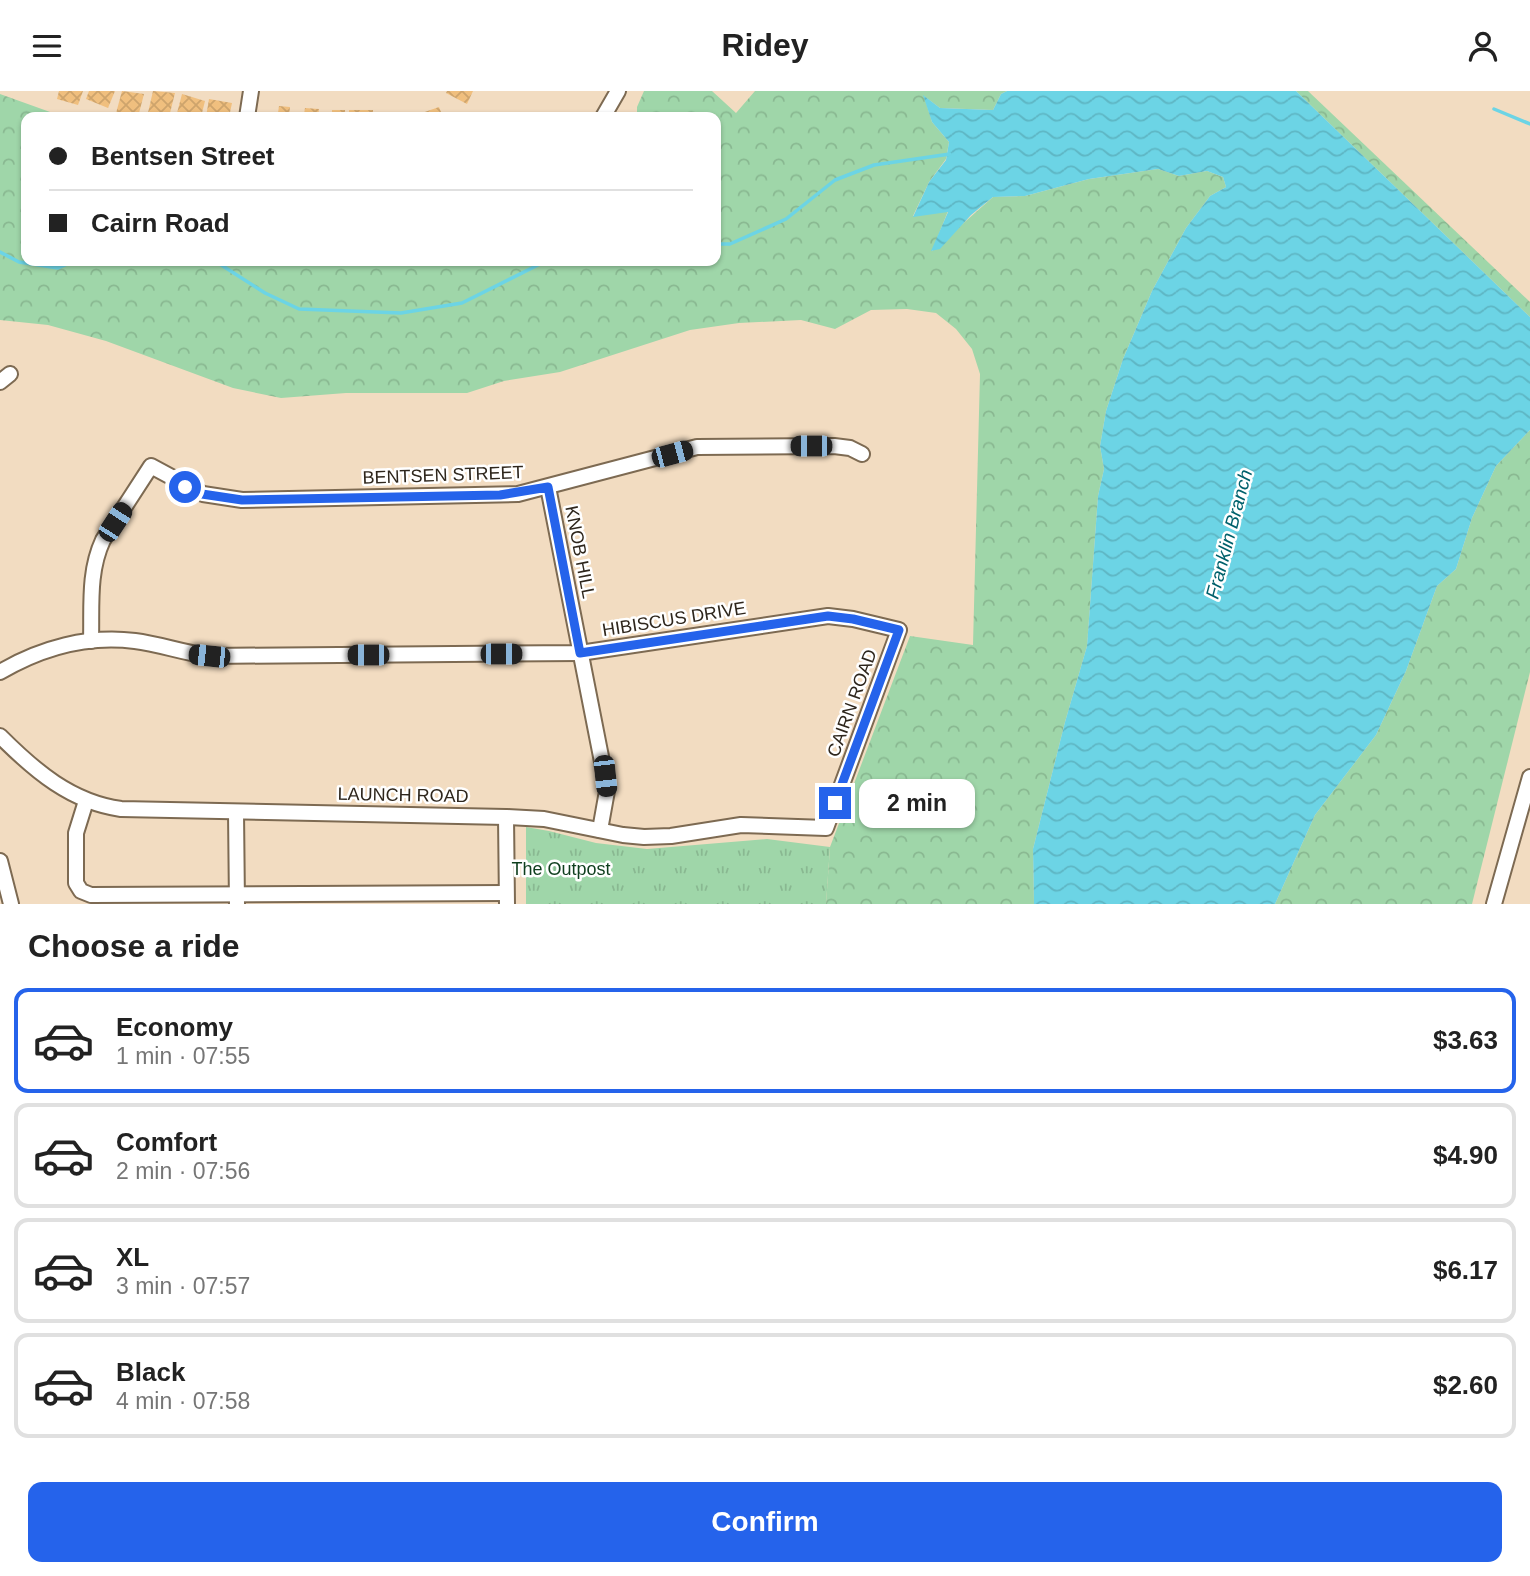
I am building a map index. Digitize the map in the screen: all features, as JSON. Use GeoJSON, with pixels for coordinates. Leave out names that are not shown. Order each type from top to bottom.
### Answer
{"type":"FeatureCollection","features":[{"type":"Feature","properties":{"kind":"street"},"geometry":{"type":"LineString","coordinates":[[248,112],[251,91]]}},
{"type":"Feature","properties":{"kind":"street"},"geometry":{"type":"LineString","coordinates":[[606,112],[618,91]]}},
{"type":"Feature","properties":{"kind":"street","name":"BENTSEN STREET"},"geometry":{"type":"LineString","coordinates":[[91,641],[93,572],[97,553],[151,466],[202,494],[242,500],[500,495],[548,487],[697,447],[834,446],[850,448],[862,454]]}},
{"type":"Feature","properties":{"kind":"street","name":"KNOB HILL"},"geometry":{"type":"LineString","coordinates":[[548,487],[605,776],[607,791],[600,830]]}},
{"type":"Feature","properties":{"kind":"street","name":"HIBISCUS DRIVE"},"geometry":{"type":"LineString","coordinates":[[0,672],[64,644],[91,641],[134,641],[182,653],[209,656],[580,653],[816,617],[853,619],[899,630]]}},
{"type":"Feature","properties":{"kind":"street","name":"CAIRN ROAD"},"geometry":{"type":"LineString","coordinates":[[826,828],[899,630]]}},
{"type":"Feature","properties":{"kind":"street","name":"LAUNCH ROAD"},"geometry":{"type":"LineString","coordinates":[[0,736],[28,765],[57,785],[86,801],[121,809],[544,819],[644,837],[671,836],[741,825],[826,828]]}},
{"type":"Feature","properties":{"kind":"street"},"geometry":{"type":"LineString","coordinates":[[1494,904],[1529,784]]}},
{"type":"Feature","properties":{"kind":"street"},"geometry":{"type":"LineString","coordinates":[[86,801],[76,832],[76,883],[81,891],[91,895],[237,899],[507,899],[506,817]]}},
{"type":"Feature","properties":{"kind":"street"},"geometry":{"type":"LineString","coordinates":[[236,811],[237,899]]}},
{"type":"Feature","properties":{"kind":"street"},"geometry":{"type":"LineString","coordinates":[[0,860],[11,904]]}},
{"type":"Feature","properties":{"kind":"green space"},"geometry":{"type":"Polygon","coordinates":[[[644,91],[712,91],[736,113],[755,91],[1007,91],[1001,94],[993,110],[940,108],[924,96],[932,122],[949,142],[946,159],[929,182],[913,216],[948,211],[932,251],[993,197],[1025,196],[1089,179],[1158,169],[1179,176],[1207,171],[1223,177],[1226,187],[1210,196],[1186,228],[1152,291],[1123,359],[1106,411],[1100,446],[1104,469],[1098,496],[1087,646],[1033,849],[1034,904],[826,904],[830,847],[910,636],[973,645],[980,374],[972,349],[956,329],[936,313],[907,309],[871,310],[835,329],[801,320],[739,323],[690,330],[560,372],[504,381],[467,393],[346,393],[281,398],[233,388],[106,341],[48,325],[0,320],[0,94],[50,112],[21,112],[21,266],[721,266],[721,112],[637,112],[644,91]]]}},
{"type":"Feature","properties":{"kind":"green space"},"geometry":{"type":"Polygon","coordinates":[[[1296,91],[1308,91],[1530,302],[1530,317],[1296,91]]]}},
{"type":"Feature","properties":{"kind":"green space"},"geometry":{"type":"Polygon","coordinates":[[[1530,430],[1530,672],[1472,904],[1275,904],[1315,815],[1376,735],[1406,671],[1437,586],[1456,569],[1472,518],[1496,466],[1530,430]]]}},
{"type":"Feature","properties":{"kind":"green space","name":"The Outpost"},"geometry":{"type":"Polygon","coordinates":[[[526,827],[596,843],[647,849],[767,839],[830,847],[826,904],[526,904],[526,827]]]}},
{"type":"Feature","properties":{"kind":"water"},"geometry":{"type":"Polygon","coordinates":[[[1007,91],[1296,91],[1530,317],[1530,430],[1496,466],[1472,518],[1456,569],[1437,586],[1406,671],[1376,735],[1315,815],[1275,904],[1034,904],[1033,849],[1087,646],[1098,496],[1104,469],[1100,446],[1106,411],[1123,359],[1152,291],[1186,228],[1210,196],[1226,187],[1223,177],[1207,171],[1179,176],[1158,169],[1089,179],[1025,196],[993,197],[971,215],[940,249],[931,251],[948,212],[913,217],[929,182],[946,160],[949,142],[932,122],[923,95],[940,108],[993,110],[1001,94],[1007,91]]]}},
{"type":"Feature","properties":{"kind":"building"},"geometry":{"type":"Polygon","coordinates":[[[59,91],[83,91],[78,105],[57,99],[59,91]]]}},
{"type":"Feature","properties":{"kind":"building"},"geometry":{"type":"Polygon","coordinates":[[[89,91],[115,91],[108,108],[86,99],[89,91]]]}},
{"type":"Feature","properties":{"kind":"building"},"geometry":{"type":"Polygon","coordinates":[[[122,91],[144,94],[139,112],[116,112],[122,91]]]}},
{"type":"Feature","properties":{"kind":"building"},"geometry":{"type":"Polygon","coordinates":[[[153,91],[175,93],[170,112],[148,112],[153,91]]]}},
{"type":"Feature","properties":{"kind":"building"},"geometry":{"type":"Polygon","coordinates":[[[473,91],[467,104],[446,93],[473,91]]]}},
{"type":"Feature","properties":{"kind":"building"},"geometry":{"type":"Polygon","coordinates":[[[182,94],[205,101],[202,112],[177,112],[182,94]]]}},
{"type":"Feature","properties":{"kind":"building"},"geometry":{"type":"Polygon","coordinates":[[[209,99],[232,103],[230,112],[207,112],[209,99]]]}},
{"type":"Feature","properties":{"kind":"building"},"geometry":{"type":"Polygon","coordinates":[[[279,106],[290,107],[290,112],[278,112],[279,106]]]}},
{"type":"Feature","properties":{"kind":"building"},"geometry":{"type":"Polygon","coordinates":[[[439,107],[441,112],[425,112],[439,107]]]}},
{"type":"Feature","properties":{"kind":"building"},"geometry":{"type":"Polygon","coordinates":[[[305,108],[319,109],[319,112],[304,112],[305,108]]]}},
{"type":"Feature","properties":{"kind":"building"},"geometry":{"type":"Polygon","coordinates":[[[349,110],[373,110],[373,112],[349,110]]]}},
{"type":"Feature","properties":{"kind":"waterway","name":"Franklin Branch"},"geometry":{"type":"LineString","coordinates":[[1494,109],[1530,124]]}},
{"type":"Feature","properties":{"kind":"waterway"},"geometry":{"type":"LineString","coordinates":[[721,244],[730,244],[786,219],[835,180],[874,165],[950,154]]}},
{"type":"Feature","properties":{"kind":"waterway"},"geometry":{"type":"LineString","coordinates":[[0,252],[21,262]]}},
{"type":"Feature","properties":{"kind":"waterway"},"geometry":{"type":"LineString","coordinates":[[45,266],[63,266]]}},
{"type":"Feature","properties":{"kind":"waterway"},"geometry":{"type":"LineString","coordinates":[[223,266],[265,293],[299,309],[401,313],[462,303],[536,266]]}},
{"type":"Feature","properties":{"kind":"route"},"geometry":{"type":"LineString","coordinates":[[185,487],[222,499],[242,500],[500,495],[548,487],[580,653],[828,616],[899,630],[835,803]]}}]}
